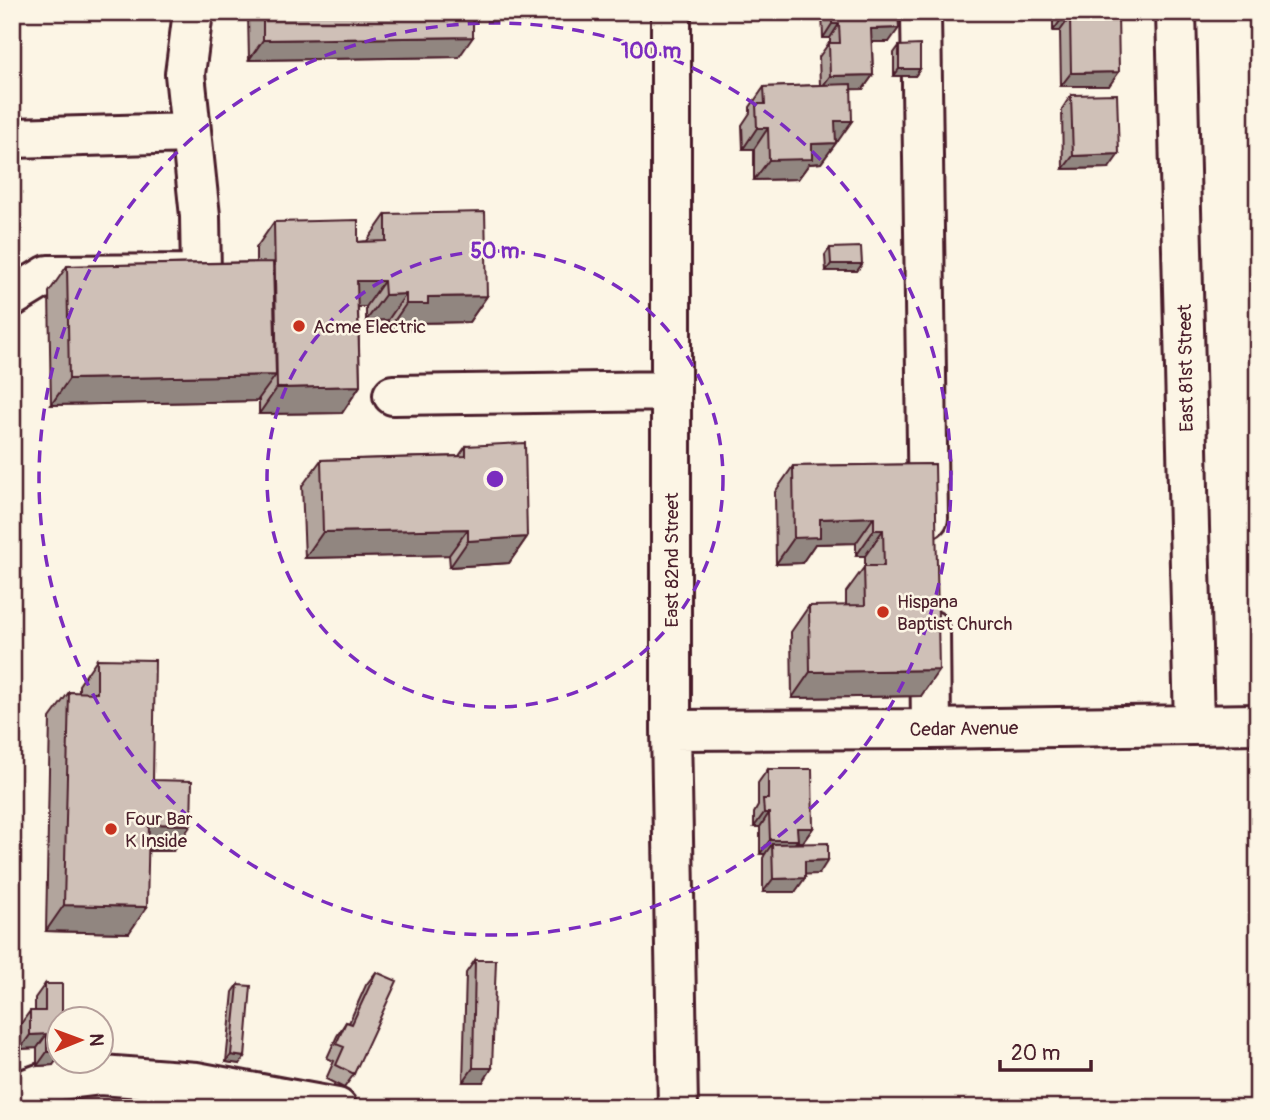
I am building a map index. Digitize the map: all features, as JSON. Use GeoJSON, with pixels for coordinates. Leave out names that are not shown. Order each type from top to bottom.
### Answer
{"type":"FeatureCollection","features":[{"type":"Feature","properties":{"kind":"street"},"geometry":{"type":"LineString","coordinates":[[12,297],[48,275],[201,274],[200,216],[186,74],[193,12]]}},
{"type":"Feature","properties":{"kind":"street","name":"East 82nd Street"},"geometry":{"type":"LineString","coordinates":[[671,12],[671,730],[678,1108]]}},
{"type":"Feature","properties":{"kind":"street"},"geometry":{"type":"LineString","coordinates":[[921,12],[929,550]]}},
{"type":"Feature","properties":{"kind":"street","name":"East 81st Street"},"geometry":{"type":"LineString","coordinates":[[1176,12],[1194,725]]}},
{"type":"Feature","properties":{"kind":"street"},"geometry":{"type":"LineString","coordinates":[[12,138],[191,132]]}},
{"type":"Feature","properties":{"kind":"street"},"geometry":{"type":"LineString","coordinates":[[393,395],[671,391]]}},
{"type":"Feature","properties":{"kind":"street"},"geometry":{"type":"LineString","coordinates":[[929,591],[931,729]]}},
{"type":"Feature","properties":{"kind":"street","name":"Cedar Avenue"},"geometry":{"type":"LineString","coordinates":[[671,730],[1258,724]]}},
{"type":"Feature","properties":{"kind":"street"},"geometry":{"type":"LineString","coordinates":[[12,1094],[45,1082],[101,1075],[196,1082],[337,1108]]}},
{"type":"Feature","properties":{"kind":"building"},"geometry":{"type":"Polygon","coordinates":[[[263,12],[473,12],[473,37],[263,40],[263,12]]]}},
{"type":"Feature","properties":{"kind":"building"},"geometry":{"type":"Polygon","coordinates":[[[832,12],[898,12],[899,28],[871,29],[873,75],[830,76],[829,43],[840,43],[839,24],[832,24],[832,12]]]}},
{"type":"Feature","properties":{"kind":"building"},"geometry":{"type":"Polygon","coordinates":[[[1063,12],[1118,12],[1119,72],[1071,73],[1070,17],[1063,17],[1063,12]]]}},
{"type":"Feature","properties":{"kind":"building"},"geometry":{"type":"Polygon","coordinates":[[[920,45],[920,69],[899,69],[899,46],[920,45]]]}},
{"type":"Feature","properties":{"kind":"building"},"geometry":{"type":"Polygon","coordinates":[[[851,84],[852,121],[835,121],[836,143],[812,144],[812,159],[769,160],[768,128],[757,128],[756,104],[765,104],[764,87],[851,84]]]}},
{"type":"Feature","properties":{"kind":"building"},"geometry":{"type":"Polygon","coordinates":[[[1117,94],[1119,154],[1073,156],[1071,95],[1117,94]]]}},
{"type":"Feature","properties":{"kind":"building","name":"Acme Electric"},"geometry":{"type":"Polygon","coordinates":[[[485,212],[487,296],[428,297],[428,304],[406,304],[406,294],[385,295],[384,281],[357,281],[360,386],[277,388],[274,222],[358,220],[358,242],[386,241],[386,214],[485,212]]]}},
{"type":"Feature","properties":{"kind":"building"},"geometry":{"type":"Polygon","coordinates":[[[861,247],[862,264],[831,264],[830,248],[861,247]]]}},
{"type":"Feature","properties":{"kind":"building"},"geometry":{"type":"Polygon","coordinates":[[[273,262],[276,375],[69,379],[67,266],[273,262]]]}},
{"type":"Feature","properties":{"kind":"building"},"geometry":{"type":"Polygon","coordinates":[[[525,443],[527,537],[468,541],[468,529],[323,532],[321,460],[466,456],[466,446],[525,443]]]}},
{"type":"Feature","properties":{"kind":"building","name":"Hispana Baptist Church"},"geometry":{"type":"Polygon","coordinates":[[[935,464],[939,670],[810,672],[809,606],[865,605],[864,566],[884,566],[883,530],[874,530],[874,517],[820,519],[820,537],[794,538],[793,466],[935,464]]]}},
{"type":"Feature","properties":{"kind":"building","name":"Four Bar K Inside"},"geometry":{"type":"Polygon","coordinates":[[[97,659],[155,660],[153,780],[192,781],[191,825],[149,824],[147,907],[64,905],[69,692],[97,693],[97,659]]]}},
{"type":"Feature","properties":{"kind":"building"},"geometry":{"type":"Polygon","coordinates":[[[768,769],[812,769],[813,828],[797,828],[798,840],[770,840],[769,813],[764,813],[763,799],[768,799],[768,769]]]}},
{"type":"Feature","properties":{"kind":"building"},"geometry":{"type":"Polygon","coordinates":[[[828,843],[828,860],[805,861],[805,878],[773,879],[772,844],[828,843]]]}},
{"type":"Feature","properties":{"kind":"building"},"geometry":{"type":"Polygon","coordinates":[[[475,960],[496,960],[492,1068],[473,1068],[475,960]]]}},
{"type":"Feature","properties":{"kind":"building"},"geometry":{"type":"Polygon","coordinates":[[[376,972],[397,981],[354,1074],[336,1065],[344,1047],[336,1044],[346,1022],[352,1024],[376,972]]]}},
{"type":"Feature","properties":{"kind":"building"},"geometry":{"type":"Polygon","coordinates":[[[45,984],[62,984],[62,1004],[46,1004],[46,1034],[30,1035],[30,1011],[45,1011],[45,984]]]}},
{"type":"Feature","properties":{"kind":"building"},"geometry":{"type":"Polygon","coordinates":[[[238,985],[251,986],[245,1057],[231,1055],[238,985]]]}},
{"type":"Feature","properties":{"kind":"building"},"geometry":{"type":"Polygon","coordinates":[[[125,1099],[147,1100],[146,1108],[124,1108],[125,1099]]]}},
{"type":"Feature","properties":{"kind":"building"},"geometry":{"type":"Polygon","coordinates":[[[115,1101],[115,1108],[68,1108],[68,1103],[115,1101]]]}},
{"type":"Feature","properties":{"kind":"place","name":"Acme Electric"},"geometry":{"type":"Point","coordinates":[299,326]}},
{"type":"Feature","properties":{"kind":"place","name":"Hispana Baptist Church"},"geometry":{"type":"Point","coordinates":[883,612]}},
{"type":"Feature","properties":{"kind":"place","name":"Four Bar K Inside"},"geometry":{"type":"Point","coordinates":[111,829]}}]}
